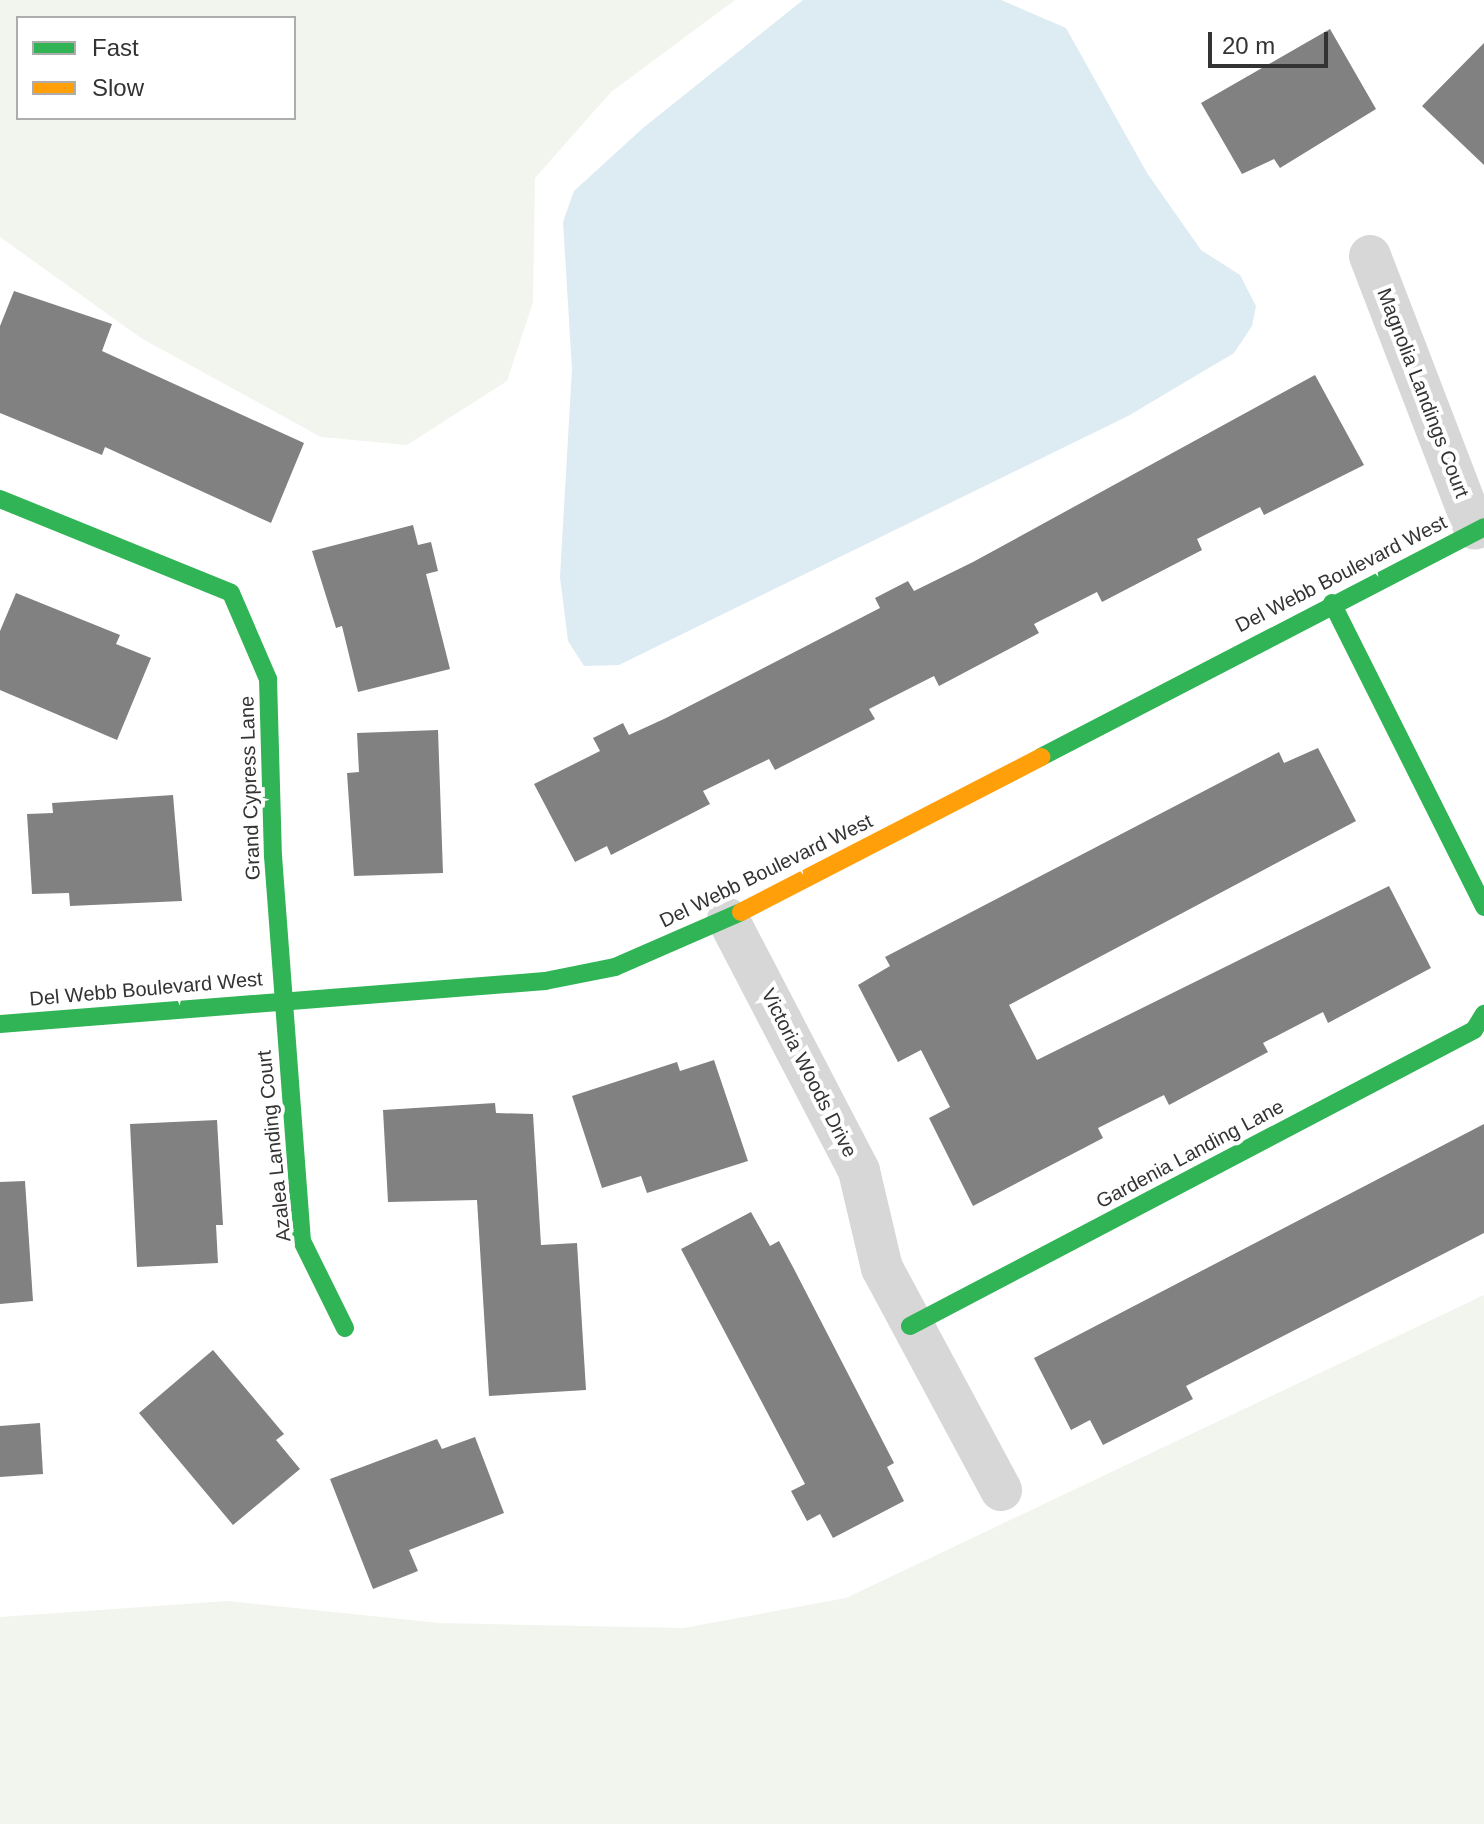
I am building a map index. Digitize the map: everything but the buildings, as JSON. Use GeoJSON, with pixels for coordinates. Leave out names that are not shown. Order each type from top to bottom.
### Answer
{"type":"FeatureCollection","features":[{"type":"Feature","properties":{"kind":"street","name":"Magnolia Landings Court"},"geometry":{"type":"LineString","coordinates":[[1370,256],[1480,528]]}},
{"type":"Feature","properties":{"kind":"street","name":"Grand Cypress Lane"},"geometry":{"type":"LineString","coordinates":[[0,499],[231,593],[268,679],[282,999]]}},
{"type":"Feature","properties":{"kind":"street","name":"Del Webb Boulevard West"},"geometry":{"type":"LineString","coordinates":[[0,1024],[282,999],[545,981],[615,967],[728,919],[1480,528]]}},
{"type":"Feature","properties":{"kind":"street"},"geometry":{"type":"LineString","coordinates":[[1332,603],[1484,907]]}},
{"type":"Feature","properties":{"kind":"street","name":"Victoria Woods Drive"},"geometry":{"type":"LineString","coordinates":[[728,919],[859,1171],[882,1268],[910,1326],[1001,1490]]}},
{"type":"Feature","properties":{"kind":"street","name":"Azalea Landing Court"},"geometry":{"type":"LineString","coordinates":[[282,999],[302,1241],[345,1328]]}},
{"type":"Feature","properties":{"kind":"street","name":"Gardenia Landing Lane"},"geometry":{"type":"LineString","coordinates":[[910,1326],[1474,1030],[1484,1014]]}},
{"type":"Feature","properties":{"kind":"shaded area"},"geometry":{"type":"Polygon","coordinates":[[[0,0],[735,0],[611,92],[535,178],[533,302],[507,381],[407,445],[321,437],[141,338],[0,237],[0,0]]]}},
{"type":"Feature","properties":{"kind":"shaded area"},"geometry":{"type":"Polygon","coordinates":[[[803,0],[1001,0],[1066,28],[1147,173],[1201,250],[1240,275],[1256,306],[1252,326],[1234,353],[1128,416],[619,665],[584,666],[568,641],[560,577],[572,369],[563,222],[574,191],[643,128],[803,0]]]}},
{"type":"Feature","properties":{"kind":"shaded area"},"geometry":{"type":"Polygon","coordinates":[[[1484,1295],[1484,1824],[0,1824],[0,1617],[228,1601],[439,1623],[684,1628],[846,1598],[1484,1295]]]}},
{"type":"Feature","properties":{"kind":"traffic: fast"},"geometry":{"type":"LineString","coordinates":[[0,499],[231,593],[268,679],[273,856],[302,1241],[345,1328]]}},
{"type":"Feature","properties":{"kind":"traffic: fast"},"geometry":{"type":"LineString","coordinates":[[1041,757],[1484,527]]}},
{"type":"Feature","properties":{"kind":"traffic: fast"},"geometry":{"type":"LineString","coordinates":[[1332,603],[1484,907]]}},
{"type":"Feature","properties":{"kind":"traffic: fast"},"geometry":{"type":"LineString","coordinates":[[0,1024],[545,981],[615,967],[741,912]]}},
{"type":"Feature","properties":{"kind":"traffic: fast"},"geometry":{"type":"LineString","coordinates":[[910,1326],[1474,1030],[1484,1014]]}},
{"type":"Feature","properties":{"kind":"traffic: slow"},"geometry":{"type":"LineString","coordinates":[[741,912],[1041,757]]}}]}
